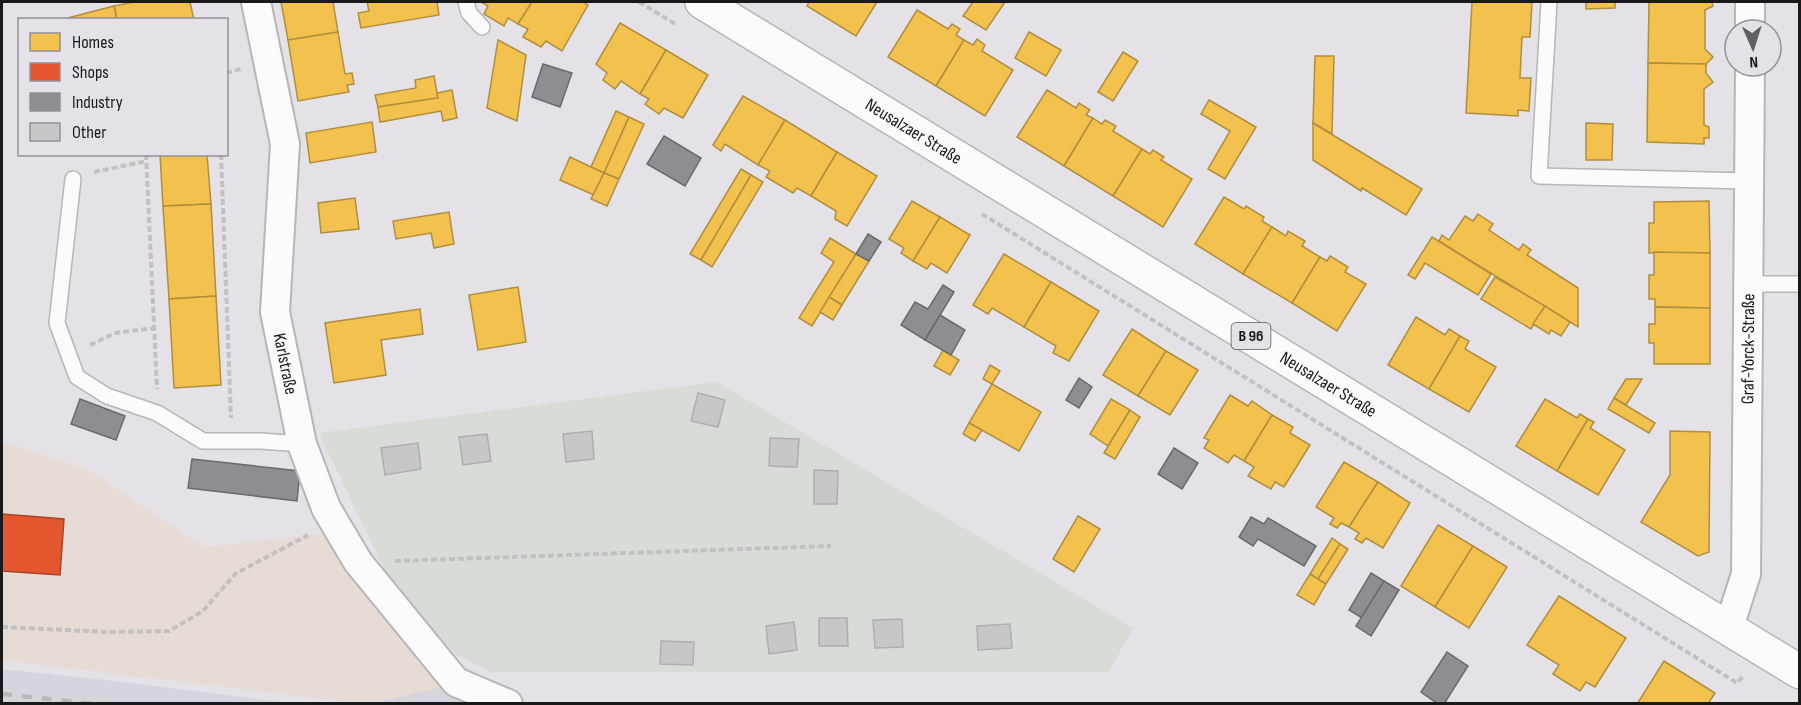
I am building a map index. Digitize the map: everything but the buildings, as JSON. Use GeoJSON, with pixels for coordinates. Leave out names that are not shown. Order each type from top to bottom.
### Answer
{"type":"FeatureCollection","features":[{"type":"Feature","properties":{"kind":"main road","name":"Neusalzaer Straße"},"geometry":{"type":"LineString","coordinates":[[702,2],[1765,653],[1800,672]]}},
{"type":"Feature","properties":{"kind":"street","name":"Karlstraße"},"geometry":{"type":"LineString","coordinates":[[256,2],[285,144],[275,312],[302,444],[333,521],[358,562],[456,682],[508,704]]}},
{"type":"Feature","properties":{"kind":"street"},"geometry":{"type":"LineString","coordinates":[[1750,2],[1750,18]]}},
{"type":"Feature","properties":{"kind":"street","name":"Graf-Yorck-Straße"},"geometry":{"type":"LineString","coordinates":[[1728,630],[1746,574],[1750,78]]}},
{"type":"Feature","properties":{"kind":"lane"},"geometry":{"type":"LineString","coordinates":[[466,2],[469,13],[482,27]]}},
{"type":"Feature","properties":{"kind":"lane"},"geometry":{"type":"LineString","coordinates":[[1549,2],[1539,176],[1749,181]]}},
{"type":"Feature","properties":{"kind":"lane"},"geometry":{"type":"LineString","coordinates":[[73,179],[57,323],[77,377],[107,396],[158,413],[203,441],[302,444]]}},
{"type":"Feature","properties":{"kind":"lane"},"geometry":{"type":"LineString","coordinates":[[1749,284],[1800,284]]}},
{"type":"Feature","properties":{"kind":"path"},"geometry":{"type":"LineString","coordinates":[[639,2],[680,27]]}},
{"type":"Feature","properties":{"kind":"path"},"geometry":{"type":"LineString","coordinates":[[146,156],[158,413]]}},
{"type":"Feature","properties":{"kind":"path"},"geometry":{"type":"LineString","coordinates":[[221,156],[232,442]]}},
{"type":"Feature","properties":{"kind":"path"},"geometry":{"type":"LineString","coordinates":[[73,179],[92,172],[147,161]]}},
{"type":"Feature","properties":{"kind":"path"},"geometry":{"type":"LineString","coordinates":[[974,210],[1737,683],[1765,653]]}},
{"type":"Feature","properties":{"kind":"path"},"geometry":{"type":"LineString","coordinates":[[66,350],[97,344],[115,333],[155,328]]}},
{"type":"Feature","properties":{"kind":"path"},"geometry":{"type":"LineString","coordinates":[[2,627],[108,632],[169,630],[203,611],[235,574],[333,521]]}},
{"type":"Feature","properties":{"kind":"path"},"geometry":{"type":"LineString","coordinates":[[358,562],[831,546]]}},
{"type":"Feature","properties":{"kind":"shaded area"},"geometry":{"type":"Polygon","coordinates":[[[717,382],[1133,628],[1109,672],[491,672],[454,653],[391,583],[319,433],[717,382]]]}},
{"type":"Feature","properties":{"kind":"shaded area"},"geometry":{"type":"Polygon","coordinates":[[[2,441],[86,469],[204,547],[330,533],[447,686],[366,704],[2,660],[2,441]]]}},
{"type":"Feature","properties":{"kind":"shaded area"},"geometry":{"type":"Polygon","coordinates":[[[2,669],[115,681],[290,703],[2,703],[2,669]]]}},
{"type":"Feature","properties":{"kind":"shaded area"},"geometry":{"type":"Polygon","coordinates":[[[447,686],[485,704],[368,704],[447,686]]]}},
{"type":"Feature","properties":{"kind":"railway"},"geometry":{"type":"LineString","coordinates":[[2,694],[95,704]]}}]}
